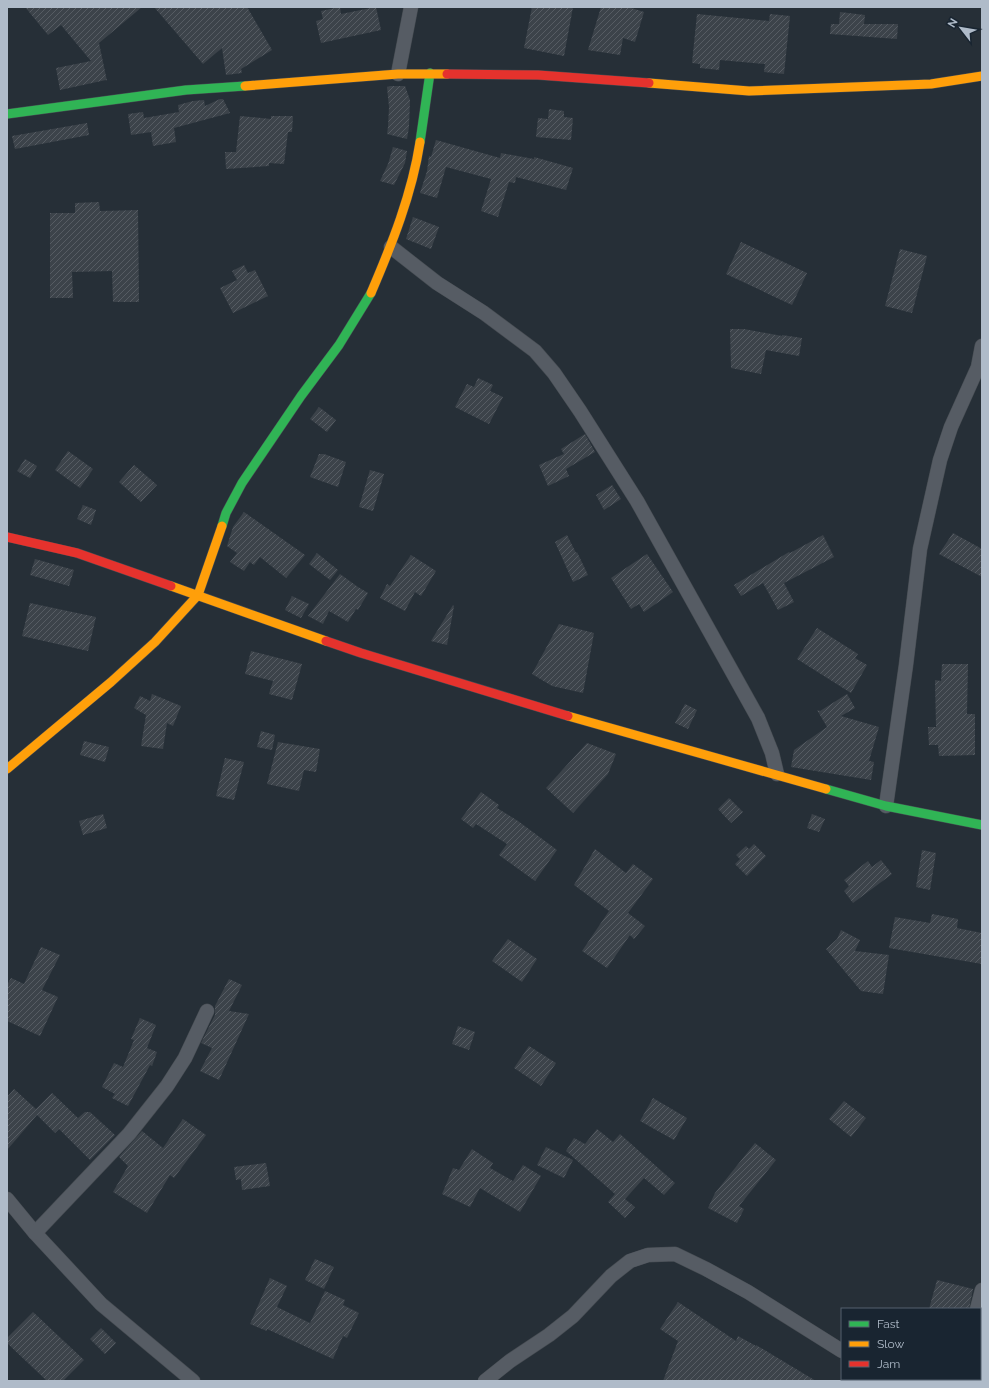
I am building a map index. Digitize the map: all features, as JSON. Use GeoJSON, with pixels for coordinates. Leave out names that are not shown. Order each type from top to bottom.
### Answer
{"type":"FeatureCollection","features":[{"type":"Feature","properties":{"kind":"street"},"geometry":{"type":"LineString","coordinates":[[398,74],[411,7]]}},
{"type":"Feature","properties":{"kind":"street"},"geometry":{"type":"LineString","coordinates":[[7,114],[186,90],[398,74],[538,75],[749,91],[931,84],[982,76]]}},
{"type":"Feature","properties":{"kind":"street"},"geometry":{"type":"LineString","coordinates":[[7,769],[156,642],[198,595],[226,513],[242,483],[297,402],[339,345],[368,297],[391,247],[416,168],[430,74]]}},
{"type":"Feature","properties":{"kind":"street"},"geometry":{"type":"LineString","coordinates":[[391,247],[437,283],[484,313],[535,351],[554,372],[637,501],[758,718],[772,753],[777,774]]}},
{"type":"Feature","properties":{"kind":"street"},"geometry":{"type":"LineString","coordinates":[[886,806],[906,665],[920,549],[940,460],[951,427],[978,367],[982,346]]}},
{"type":"Feature","properties":{"kind":"street"},"geometry":{"type":"LineString","coordinates":[[7,537],[77,553],[376,658],[542,709],[777,774],[886,806],[982,825]]}},
{"type":"Feature","properties":{"kind":"street"},"geometry":{"type":"LineString","coordinates":[[35,1233],[129,1134],[167,1086],[185,1058],[207,1011]]}},
{"type":"Feature","properties":{"kind":"street"},"geometry":{"type":"LineString","coordinates":[[7,1199],[35,1233],[101,1304],[192,1381]]}},
{"type":"Feature","properties":{"kind":"street"},"geometry":{"type":"LineString","coordinates":[[485,1381],[510,1361],[574,1316],[610,1276],[630,1261],[648,1255],[675,1254],[700,1266],[748,1292],[841,1350]]}},
{"type":"Feature","properties":{"kind":"street"},"geometry":{"type":"LineString","coordinates":[[977,1308],[982,1290]]}},
{"type":"Feature","properties":{"kind":"building"},"geometry":{"type":"Polygon","coordinates":[[[25,7],[142,7],[99,43],[107,81],[60,90],[56,68],[91,61],[61,25],[48,35],[25,7]]]}},
{"type":"Feature","properties":{"kind":"building"},"geometry":{"type":"Polygon","coordinates":[[[154,7],[247,7],[272,50],[241,69],[242,73],[226,75],[222,48],[203,64],[154,7]]]}},
{"type":"Feature","properties":{"kind":"building"},"geometry":{"type":"Polygon","coordinates":[[[340,7],[341,14],[376,7],[381,30],[321,43],[316,21],[323,19],[321,11],[340,7]]]}},
{"type":"Feature","properties":{"kind":"building"},"geometry":{"type":"Polygon","coordinates":[[[532,7],[573,7],[564,56],[524,48],[532,7]]]}},
{"type":"Feature","properties":{"kind":"building"},"geometry":{"type":"Polygon","coordinates":[[[601,7],[628,7],[644,12],[635,42],[623,38],[620,55],[588,50],[601,7]]]}},
{"type":"Feature","properties":{"kind":"building"},"geometry":{"type":"Polygon","coordinates":[[[840,12],[865,15],[864,24],[898,24],[897,39],[830,34],[831,24],[839,24],[840,12]]]}},
{"type":"Feature","properties":{"kind":"building"},"geometry":{"type":"Polygon","coordinates":[[[697,14],[769,21],[770,14],[790,16],[784,74],[764,72],[765,64],[720,60],[719,70],[700,68],[700,64],[692,63],[697,14]]]}},
{"type":"Feature","properties":{"kind":"building"},"geometry":{"type":"Polygon","coordinates":[[[405,86],[410,100],[407,139],[387,134],[389,107],[387,87],[405,86]]]}},
{"type":"Feature","properties":{"kind":"building"},"geometry":{"type":"Polygon","coordinates":[[[223,99],[230,113],[174,128],[176,142],[153,146],[151,132],[131,135],[128,114],[143,112],[144,118],[179,112],[178,105],[193,101],[204,100],[205,106],[223,99]]]}},
{"type":"Feature","properties":{"kind":"building"},"geometry":{"type":"Polygon","coordinates":[[[549,109],[564,111],[564,117],[573,118],[571,140],[536,137],[538,118],[548,119],[549,109]]]}},
{"type":"Feature","properties":{"kind":"building"},"geometry":{"type":"Polygon","coordinates":[[[240,116],[271,119],[271,116],[293,116],[292,132],[288,132],[284,164],[269,163],[269,166],[226,169],[225,152],[236,152],[240,116]]]}},
{"type":"Feature","properties":{"kind":"building"},"geometry":{"type":"Polygon","coordinates":[[[87,123],[89,135],[15,149],[12,136],[87,123]]]}},
{"type":"Feature","properties":{"kind":"building"},"geometry":{"type":"Polygon","coordinates":[[[436,140],[500,158],[501,153],[534,159],[534,157],[573,168],[566,190],[516,177],[515,183],[509,182],[498,217],[481,211],[491,179],[446,167],[437,198],[420,193],[427,171],[429,156],[431,157],[436,140]]]}},
{"type":"Feature","properties":{"kind":"building"},"geometry":{"type":"Polygon","coordinates":[[[393,147],[407,151],[405,163],[394,185],[380,181],[388,164],[393,147]]]}},
{"type":"Feature","properties":{"kind":"building"},"geometry":{"type":"Polygon","coordinates":[[[99,202],[100,211],[138,210],[139,302],[113,302],[112,271],[72,272],[73,298],[50,298],[50,213],[75,213],[75,203],[99,202]]]}},
{"type":"Feature","properties":{"kind":"building"},"geometry":{"type":"Polygon","coordinates":[[[413,217],[439,227],[431,249],[406,239],[413,217]]]}},
{"type":"Feature","properties":{"kind":"building"},"geometry":{"type":"Polygon","coordinates":[[[741,242],[807,273],[792,305],[726,274],[741,242]]]}},
{"type":"Feature","properties":{"kind":"building"},"geometry":{"type":"Polygon","coordinates":[[[900,249],[927,256],[912,313],[885,306],[900,249]]]}},
{"type":"Feature","properties":{"kind":"building"},"geometry":{"type":"Polygon","coordinates":[[[244,265],[248,273],[255,270],[268,296],[233,313],[220,288],[237,280],[232,271],[244,265]]]}},
{"type":"Feature","properties":{"kind":"building"},"geometry":{"type":"Polygon","coordinates":[[[730,329],[744,329],[802,338],[799,356],[766,350],[761,374],[731,368],[730,329]]]}},
{"type":"Feature","properties":{"kind":"building"},"geometry":{"type":"Polygon","coordinates":[[[478,378],[493,385],[490,391],[503,397],[489,424],[455,407],[467,384],[474,387],[478,378]]]}},
{"type":"Feature","properties":{"kind":"building"},"geometry":{"type":"Polygon","coordinates":[[[319,407],[336,420],[327,432],[310,419],[319,407]]]}},
{"type":"Feature","properties":{"kind":"building"},"geometry":{"type":"Polygon","coordinates":[[[585,434],[595,452],[566,469],[569,476],[548,486],[539,465],[564,454],[561,449],[585,434]]]}},
{"type":"Feature","properties":{"kind":"building"},"geometry":{"type":"Polygon","coordinates":[[[68,451],[93,469],[80,488],[55,470],[68,451]]]}},
{"type":"Feature","properties":{"kind":"building"},"geometry":{"type":"Polygon","coordinates":[[[319,454],[324,454],[346,462],[338,487],[310,477],[319,454]]]}},
{"type":"Feature","properties":{"kind":"building"},"geometry":{"type":"Polygon","coordinates":[[[25,459],[37,466],[30,478],[17,471],[25,459]]]}},
{"type":"Feature","properties":{"kind":"building"},"geometry":{"type":"Polygon","coordinates":[[[134,465],[157,485],[141,502],[119,482],[134,465]]]}},
{"type":"Feature","properties":{"kind":"building"},"geometry":{"type":"Polygon","coordinates":[[[370,470],[384,474],[373,511],[359,507],[370,470]]]}},
{"type":"Feature","properties":{"kind":"building"},"geometry":{"type":"Polygon","coordinates":[[[612,485],[621,499],[604,510],[596,495],[612,485]]]}},
{"type":"Feature","properties":{"kind":"building"},"geometry":{"type":"Polygon","coordinates":[[[83,505],[96,510],[91,525],[77,519],[83,505]]]}},
{"type":"Feature","properties":{"kind":"building"},"geometry":{"type":"Polygon","coordinates":[[[244,512],[305,555],[286,578],[260,557],[254,565],[250,562],[244,571],[230,562],[237,553],[227,546],[233,527],[244,512]]]}},
{"type":"Feature","properties":{"kind":"building"},"geometry":{"type":"Polygon","coordinates":[[[953,533],[982,549],[982,577],[939,554],[953,533]]]}},
{"type":"Feature","properties":{"kind":"building"},"geometry":{"type":"Polygon","coordinates":[[[567,535],[588,575],[573,582],[555,542],[567,535]]]}},
{"type":"Feature","properties":{"kind":"building"},"geometry":{"type":"Polygon","coordinates":[[[823,535],[834,557],[784,583],[794,602],[778,610],[763,583],[741,596],[734,585],[789,552],[790,553],[823,535]]]}},
{"type":"Feature","properties":{"kind":"building"},"geometry":{"type":"Polygon","coordinates":[[[317,553],[338,570],[330,580],[309,564],[317,553]]]}},
{"type":"Feature","properties":{"kind":"building"},"geometry":{"type":"Polygon","coordinates":[[[647,554],[673,592],[644,612],[639,604],[631,609],[611,578],[647,554]]]}},
{"type":"Feature","properties":{"kind":"building"},"geometry":{"type":"Polygon","coordinates":[[[411,555],[436,571],[421,596],[415,592],[405,611],[380,598],[387,584],[390,586],[411,555]]]}},
{"type":"Feature","properties":{"kind":"building"},"geometry":{"type":"Polygon","coordinates":[[[35,559],[74,570],[69,586],[30,575],[35,559]]]}},
{"type":"Feature","properties":{"kind":"building"},"geometry":{"type":"Polygon","coordinates":[[[340,574],[368,593],[358,610],[356,609],[348,622],[329,611],[323,624],[308,616],[340,574]]]}},
{"type":"Feature","properties":{"kind":"building"},"geometry":{"type":"Polygon","coordinates":[[[292,596],[309,604],[301,618],[285,610],[292,596]]]}},
{"type":"Feature","properties":{"kind":"building"},"geometry":{"type":"Polygon","coordinates":[[[30,603],[96,617],[88,651],[22,636],[30,603]]]}},
{"type":"Feature","properties":{"kind":"building"},"geometry":{"type":"Polygon","coordinates":[[[453,605],[447,645],[431,641],[453,605]]]}},
{"type":"Feature","properties":{"kind":"building"},"geometry":{"type":"Polygon","coordinates":[[[559,624],[594,633],[583,693],[552,686],[532,674],[559,624]]]}},
{"type":"Feature","properties":{"kind":"building"},"geometry":{"type":"Polygon","coordinates":[[[817,628],[858,654],[855,658],[867,665],[851,693],[797,659],[817,628]]]}},
{"type":"Feature","properties":{"kind":"building"},"geometry":{"type":"Polygon","coordinates":[[[251,651],[302,664],[292,700],[269,694],[273,681],[245,674],[251,651]]]}},
{"type":"Feature","properties":{"kind":"building"},"geometry":{"type":"Polygon","coordinates":[[[942,664],[968,664],[967,714],[975,714],[975,755],[939,756],[938,745],[929,745],[928,727],[936,727],[935,680],[941,681],[942,664]]]}},
{"type":"Feature","properties":{"kind":"building"},"geometry":{"type":"Polygon","coordinates":[[[152,694],[181,706],[173,726],[167,723],[163,749],[141,746],[146,715],[134,708],[140,696],[150,701],[152,694]]]}},
{"type":"Feature","properties":{"kind":"building"},"geometry":{"type":"Polygon","coordinates":[[[847,694],[855,708],[841,716],[879,727],[869,761],[874,762],[871,780],[791,767],[794,750],[827,727],[817,710],[820,711],[847,694]]]}},
{"type":"Feature","properties":{"kind":"building"},"geometry":{"type":"Polygon","coordinates":[[[685,704],[697,710],[688,729],[675,723],[685,704]]]}},
{"type":"Feature","properties":{"kind":"building"},"geometry":{"type":"Polygon","coordinates":[[[261,731],[275,735],[272,750],[257,747],[261,731]]]}},
{"type":"Feature","properties":{"kind":"building"},"geometry":{"type":"Polygon","coordinates":[[[84,741],[109,747],[105,762],[80,755],[84,741]]]}},
{"type":"Feature","properties":{"kind":"building"},"geometry":{"type":"Polygon","coordinates":[[[278,742],[320,749],[316,772],[304,770],[299,791],[267,784],[278,742]]]}},
{"type":"Feature","properties":{"kind":"building"},"geometry":{"type":"Polygon","coordinates":[[[587,743],[616,754],[608,774],[573,813],[546,788],[587,743]]]}},
{"type":"Feature","properties":{"kind":"building"},"geometry":{"type":"Polygon","coordinates":[[[225,758],[244,762],[234,800],[216,796],[225,758]]]}},
{"type":"Feature","properties":{"kind":"building"},"geometry":{"type":"Polygon","coordinates":[[[481,792],[499,805],[497,808],[518,821],[557,850],[535,881],[499,855],[507,844],[476,824],[473,828],[461,819],[481,792]]]}},
{"type":"Feature","properties":{"kind":"building"},"geometry":{"type":"Polygon","coordinates":[[[729,798],[743,812],[731,823],[718,809],[729,798]]]}},
{"type":"Feature","properties":{"kind":"building"},"geometry":{"type":"Polygon","coordinates":[[[103,814],[107,828],[83,835],[79,821],[103,814]]]}},
{"type":"Feature","properties":{"kind":"building"},"geometry":{"type":"Polygon","coordinates":[[[812,814],[825,819],[819,832],[807,828],[812,814]]]}},
{"type":"Feature","properties":{"kind":"building"},"geometry":{"type":"Polygon","coordinates":[[[754,844],[766,856],[747,876],[735,864],[740,859],[736,855],[746,846],[749,849],[754,844]]]}},
{"type":"Feature","properties":{"kind":"building"},"geometry":{"type":"Polygon","coordinates":[[[595,849],[626,873],[633,864],[653,879],[628,913],[645,926],[634,939],[630,935],[607,968],[582,951],[609,911],[574,885],[595,849]]]}},
{"type":"Feature","properties":{"kind":"building"},"geometry":{"type":"Polygon","coordinates":[[[922,850],[936,853],[930,890],[916,887],[922,850]]]}},
{"type":"Feature","properties":{"kind":"building"},"geometry":{"type":"Polygon","coordinates":[[[881,860],[892,874],[853,903],[844,891],[849,886],[844,880],[868,861],[872,867],[881,860]]]}},
{"type":"Feature","properties":{"kind":"building"},"geometry":{"type":"Polygon","coordinates":[[[932,914],[958,919],[957,928],[982,933],[982,964],[889,948],[895,917],[930,923],[932,914]]]}},
{"type":"Feature","properties":{"kind":"building"},"geometry":{"type":"Polygon","coordinates":[[[841,930],[860,940],[855,951],[889,955],[883,994],[861,991],[826,949],[837,939],[841,930]]]}},
{"type":"Feature","properties":{"kind":"building"},"geometry":{"type":"Polygon","coordinates":[[[508,939],[537,959],[522,982],[492,961],[508,939]]]}},
{"type":"Feature","properties":{"kind":"building"},"geometry":{"type":"Polygon","coordinates":[[[41,947],[60,955],[42,990],[58,997],[40,1036],[7,1021],[7,985],[11,978],[24,984],[41,947]]]}},
{"type":"Feature","properties":{"kind":"building"},"geometry":{"type":"Polygon","coordinates":[[[229,979],[242,985],[229,1011],[249,1014],[219,1080],[200,1071],[212,1048],[201,1043],[215,1015],[215,1006],[229,979]]]}},
{"type":"Feature","properties":{"kind":"building"},"geometry":{"type":"Polygon","coordinates":[[[140,1018],[156,1025],[147,1048],[157,1052],[152,1066],[150,1065],[128,1106],[112,1098],[115,1094],[102,1087],[114,1063],[123,1067],[134,1040],[131,1039],[140,1018]]]}},
{"type":"Feature","properties":{"kind":"building"},"geometry":{"type":"Polygon","coordinates":[[[458,1026],[475,1032],[469,1050],[452,1044],[458,1026]]]}},
{"type":"Feature","properties":{"kind":"building"},"geometry":{"type":"Polygon","coordinates":[[[529,1046],[556,1063],[541,1086],[514,1068],[529,1046]]]}},
{"type":"Feature","properties":{"kind":"building"},"geometry":{"type":"Polygon","coordinates":[[[14,1089],[36,1109],[52,1093],[78,1118],[85,1112],[90,1112],[115,1135],[90,1160],[59,1129],[55,1133],[37,1115],[7,1150],[7,1097],[14,1089]]]}},
{"type":"Feature","properties":{"kind":"building"},"geometry":{"type":"Polygon","coordinates":[[[653,1098],[687,1118],[674,1140],[640,1121],[653,1098]]]}},
{"type":"Feature","properties":{"kind":"building"},"geometry":{"type":"Polygon","coordinates":[[[844,1101],[866,1118],[851,1137],[829,1119],[844,1101]]]}},
{"type":"Feature","properties":{"kind":"building"},"geometry":{"type":"Polygon","coordinates":[[[183,1119],[206,1135],[174,1178],[170,1175],[147,1213],[113,1192],[128,1166],[119,1157],[142,1131],[163,1148],[183,1119]]]}},
{"type":"Feature","properties":{"kind":"building"},"geometry":{"type":"Polygon","coordinates":[[[597,1129],[613,1142],[620,1134],[675,1183],[664,1195],[644,1178],[625,1199],[635,1207],[625,1218],[608,1202],[615,1194],[566,1151],[574,1138],[585,1144],[597,1129]]]}},
{"type":"Feature","properties":{"kind":"building"},"geometry":{"type":"Polygon","coordinates":[[[755,1143],[776,1160],[739,1206],[744,1209],[737,1223],[708,1208],[715,1193],[755,1143]]]}},
{"type":"Feature","properties":{"kind":"building"},"geometry":{"type":"Polygon","coordinates":[[[546,1147],[573,1160],[564,1178],[537,1165],[546,1147]]]}},
{"type":"Feature","properties":{"kind":"building"},"geometry":{"type":"Polygon","coordinates":[[[472,1149],[493,1163],[490,1168],[513,1181],[523,1165],[541,1176],[520,1212],[480,1188],[470,1207],[442,1194],[453,1168],[459,1170],[472,1149]]]}},
{"type":"Feature","properties":{"kind":"building"},"geometry":{"type":"Polygon","coordinates":[[[266,1163],[270,1186],[242,1190],[241,1179],[236,1180],[234,1167],[266,1163]]]}},
{"type":"Feature","properties":{"kind":"building"},"geometry":{"type":"Polygon","coordinates":[[[315,1259],[334,1267],[324,1289],[305,1280],[315,1259]]]}},
{"type":"Feature","properties":{"kind":"building"},"geometry":{"type":"Polygon","coordinates":[[[270,1278],[287,1286],[277,1307],[310,1323],[325,1291],[345,1300],[343,1305],[359,1313],[347,1338],[343,1336],[333,1359],[267,1329],[267,1331],[250,1324],[270,1278]]]}},
{"type":"Feature","properties":{"kind":"building"},"geometry":{"type":"Polygon","coordinates":[[[937,1280],[973,1289],[969,1308],[929,1308],[937,1280]]]}},
{"type":"Feature","properties":{"kind":"building"},"geometry":{"type":"Polygon","coordinates":[[[678,1302],[736,1341],[738,1336],[816,1381],[663,1381],[678,1341],[660,1329],[678,1302]]]}},
{"type":"Feature","properties":{"kind":"building"},"geometry":{"type":"Polygon","coordinates":[[[33,1312],[84,1360],[63,1381],[47,1381],[7,1343],[7,1338],[33,1312]]]}},
{"type":"Feature","properties":{"kind":"building"},"geometry":{"type":"Polygon","coordinates":[[[101,1328],[116,1343],[105,1354],[90,1339],[101,1328]]]}},
{"type":"Feature","properties":{"kind":"traffic: fast"},"geometry":{"type":"LineString","coordinates":[[420,142],[430,73]]}},
{"type":"Feature","properties":{"kind":"traffic: fast"},"geometry":{"type":"LineString","coordinates":[[7,114],[186,90],[245,86]]}},
{"type":"Feature","properties":{"kind":"traffic: fast"},"geometry":{"type":"LineString","coordinates":[[222,526],[226,513],[242,483],[301,396],[339,345],[371,293]]}},
{"type":"Feature","properties":{"kind":"traffic: fast"},"geometry":{"type":"LineString","coordinates":[[826,789],[886,806],[982,825]]}},
{"type":"Feature","properties":{"kind":"traffic: slow"},"geometry":{"type":"LineString","coordinates":[[245,86],[398,74],[447,74]]}},
{"type":"Feature","properties":{"kind":"traffic: slow"},"geometry":{"type":"LineString","coordinates":[[649,83],[749,91],[931,84],[982,76]]}},
{"type":"Feature","properties":{"kind":"traffic: slow"},"geometry":{"type":"LineString","coordinates":[[371,293],[394,237],[407,200],[420,142]]}},
{"type":"Feature","properties":{"kind":"traffic: slow"},"geometry":{"type":"LineString","coordinates":[[7,769],[111,682],[155,642],[198,595],[222,526]]}},
{"type":"Feature","properties":{"kind":"traffic: slow"},"geometry":{"type":"LineString","coordinates":[[171,586],[326,641]]}},
{"type":"Feature","properties":{"kind":"traffic: slow"},"geometry":{"type":"LineString","coordinates":[[568,716],[826,789]]}},
{"type":"Feature","properties":{"kind":"traffic: jam"},"geometry":{"type":"LineString","coordinates":[[447,74],[538,75],[649,83]]}},
{"type":"Feature","properties":{"kind":"traffic: jam"},"geometry":{"type":"LineString","coordinates":[[7,537],[77,553],[171,586]]}},
{"type":"Feature","properties":{"kind":"traffic: jam"},"geometry":{"type":"LineString","coordinates":[[326,641],[568,716]]}}]}
